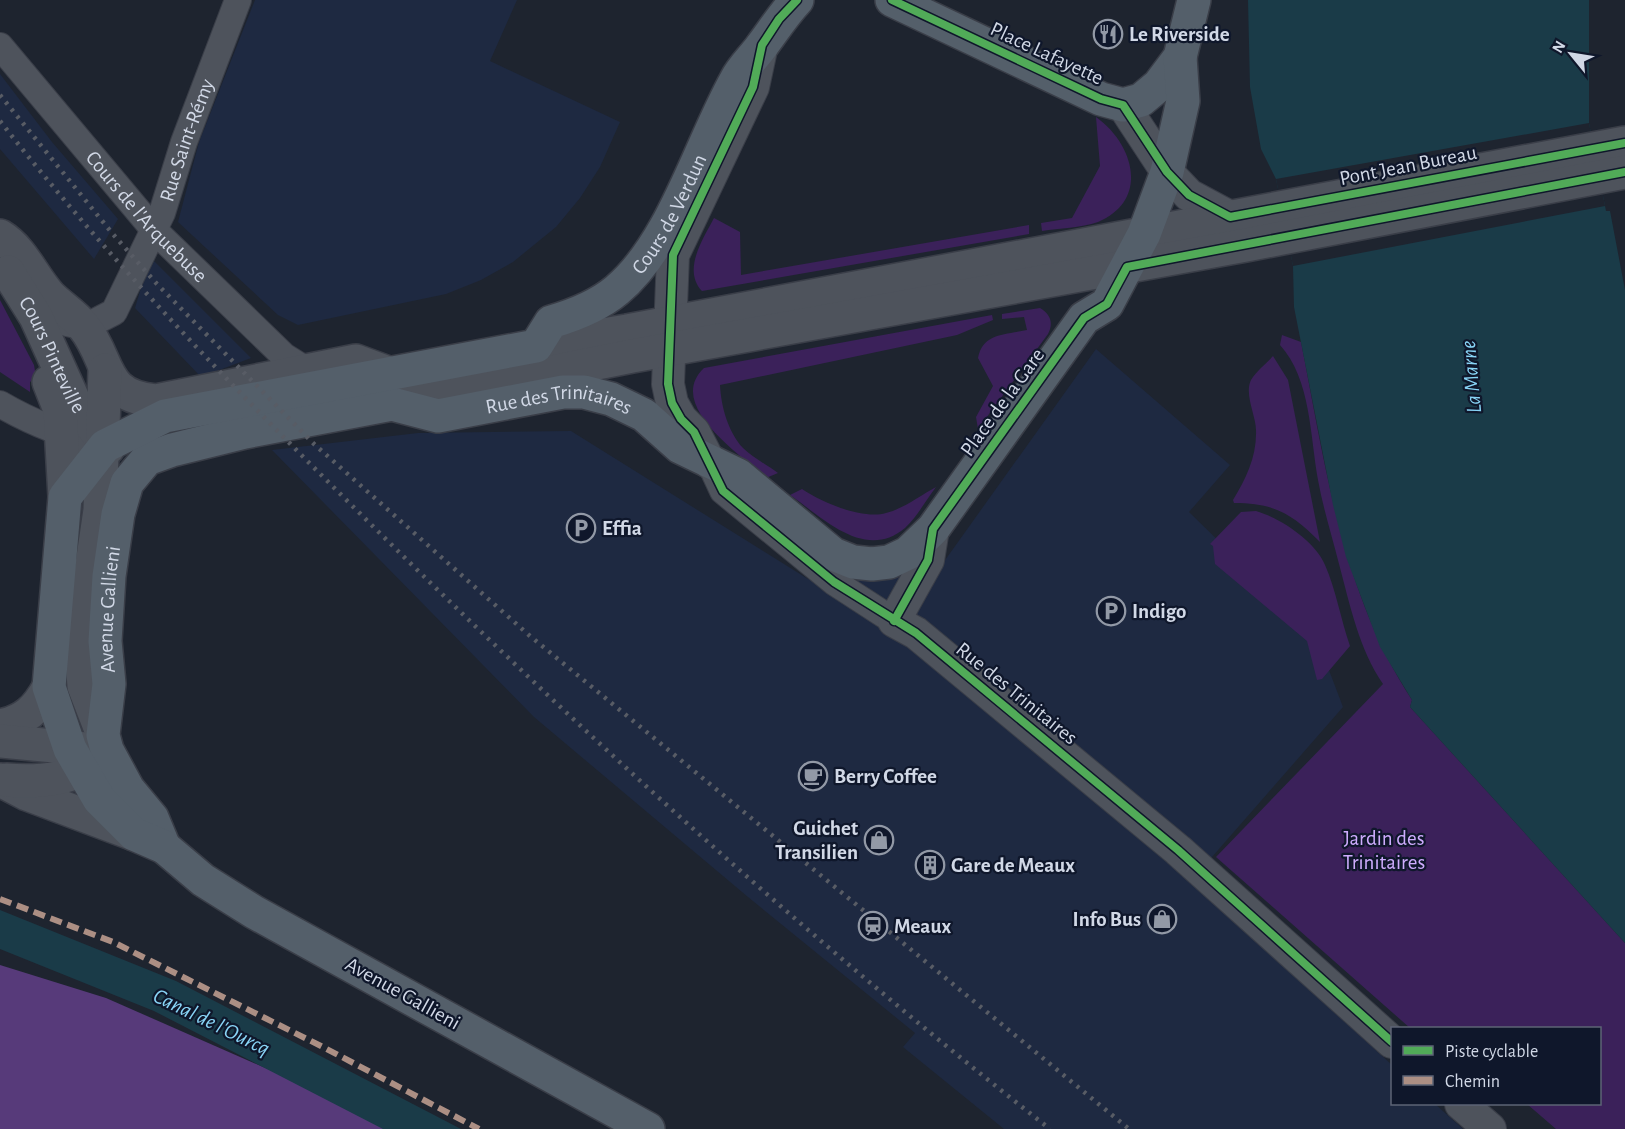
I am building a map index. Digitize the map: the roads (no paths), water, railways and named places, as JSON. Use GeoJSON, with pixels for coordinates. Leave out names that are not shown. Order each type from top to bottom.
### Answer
{"type":"FeatureCollection","features":[{"type":"Feature","properties":{"kind":"main road","name":"Cours de Verdun"},"geometry":{"type":"LineString","coordinates":[[536,346],[551,322],[574,315],[598,303],[618,290],[640,266],[660,237],[737,78],[779,19],[797,0]]}},
{"type":"Feature","properties":{"kind":"main road","name":"Place Lafayette"},"geometry":{"type":"LineString","coordinates":[[892,0],[1101,99],[1123,105]]}},
{"type":"Feature","properties":{"kind":"main road"},"geometry":{"type":"LineString","coordinates":[[1127,267],[1144,234],[1167,172],[1183,101],[1180,57],[1194,0]]}},
{"type":"Feature","properties":{"kind":"main road"},"geometry":{"type":"LineString","coordinates":[[1123,105],[1141,100],[1159,86],[1180,57]]}},
{"type":"Feature","properties":{"kind":"main road","name":"Pont Jean Bureau"},"geometry":{"type":"LineString","coordinates":[[669,336],[1230,217],[1611,160]]}},
{"type":"Feature","properties":{"kind":"main road","name":"Pont Jean Bureau"},"geometry":{"type":"LineString","coordinates":[[669,336],[1127,267],[1246,245],[1611,160]]}},
{"type":"Feature","properties":{"kind":"main road","name":"Cours Pinteville"},"geometry":{"type":"LineString","coordinates":[[0,236],[13,244],[50,295],[85,327],[105,370]]}},
{"type":"Feature","properties":{"kind":"main road","name":"Cours Pinteville"},"geometry":{"type":"LineString","coordinates":[[0,264],[9,273],[36,317],[74,401],[105,446],[138,469]]}},
{"type":"Feature","properties":{"kind":"main road","name":"Place de la Gare"},"geometry":{"type":"LineString","coordinates":[[710,463],[738,475],[833,554],[853,562],[872,564],[889,562],[908,553],[933,529],[1084,318],[1107,304],[1127,267]]}},
{"type":"Feature","properties":{"kind":"main road","name":"Cours Pinteville"},"geometry":{"type":"LineString","coordinates":[[0,284],[57,402],[62,435],[65,497]]}},
{"type":"Feature","properties":{"kind":"main road"},"geometry":{"type":"LineString","coordinates":[[138,469],[147,459],[172,450],[269,427],[536,346],[669,336]]}},
{"type":"Feature","properties":{"kind":"main road"},"geometry":{"type":"LineString","coordinates":[[65,497],[105,446],[165,416],[392,389],[669,336]]}},
{"type":"Feature","properties":{"kind":"main road"},"geometry":{"type":"LineString","coordinates":[[105,370],[122,391],[138,399],[156,401],[356,361],[392,389]]}},
{"type":"Feature","properties":{"kind":"main road"},"geometry":{"type":"LineString","coordinates":[[0,780],[24,782],[52,778],[105,742],[84,686],[82,659],[85,612],[100,510],[105,446],[105,370]]}},
{"type":"Feature","properties":{"kind":"main road","name":"Rue des Trinitaires"},"geometry":{"type":"LineString","coordinates":[[392,389],[438,416],[563,392],[584,392],[635,410],[681,447],[710,463]]}},
{"type":"Feature","properties":{"kind":"main road","name":"Avenue Gallieni"},"geometry":{"type":"LineString","coordinates":[[138,469],[127,483],[118,514],[109,576],[105,641],[109,684],[105,742],[128,789],[152,818],[164,847]]}},
{"type":"Feature","properties":{"kind":"main road","name":"Avenue Gallieni"},"geometry":{"type":"LineString","coordinates":[[65,497],[49,687],[76,760],[99,799],[134,834],[164,847],[202,880],[254,912],[648,1129]]}},
{"type":"Feature","properties":{"kind":"main road"},"geometry":{"type":"LineString","coordinates":[[0,726],[14,723],[30,715],[49,687]]}},
{"type":"Feature","properties":{"kind":"main road"},"geometry":{"type":"LineString","coordinates":[[0,741],[76,760]]}},
{"type":"Feature","properties":{"kind":"main road"},"geometry":{"type":"LineString","coordinates":[[0,780],[27,794],[134,834]]}},
{"type":"Feature","properties":{"kind":"street","name":"Rue Saint-Rémy"},"geometry":{"type":"LineString","coordinates":[[85,327],[114,312],[155,231],[168,198],[184,142],[238,0]]}},
{"type":"Feature","properties":{"kind":"street","name":"Cours de Verdun"},"geometry":{"type":"LineString","coordinates":[[762,45],[772,0]]}},
{"type":"Feature","properties":{"kind":"street","name":"Rue des Trinitaires"},"geometry":{"type":"LineString","coordinates":[[762,45],[753,87],[673,255],[668,384],[672,404],[681,419],[694,432],[723,491],[834,582],[916,633],[1156,831],[1391,1041]]}},
{"type":"Feature","properties":{"kind":"street","name":"Cours de l'Arquebuse"},"geometry":{"type":"LineString","coordinates":[[0,46],[155,231],[284,356],[308,370]]}},
{"type":"Feature","properties":{"kind":"street"},"geometry":{"type":"LineString","coordinates":[[1123,105],[1167,172],[1189,195],[1230,217]]}},
{"type":"Feature","properties":{"kind":"street"},"geometry":{"type":"LineString","coordinates":[[36,317],[85,327]]}},
{"type":"Feature","properties":{"kind":"street","name":"Cours Pinteville"},"geometry":{"type":"LineString","coordinates":[[0,404],[32,423],[62,435],[105,446]]}},
{"type":"Feature","properties":{"kind":"street"},"geometry":{"type":"LineString","coordinates":[[894,621],[928,560],[933,529]]}},
{"type":"Feature","properties":{"kind":"street"},"geometry":{"type":"LineString","coordinates":[[1462,1105],[1490,1129]]}},
{"type":"Feature","properties":{"kind":"water","name":"La Marne"},"geometry":{"type":"Polygon","coordinates":[[[1248,0],[1589,0],[1589,123],[1606,211],[1610,211],[1625,290],[1625,943],[1410,707],[1412,700],[1380,647],[1346,557],[1333,505],[1294,307],[1293,266],[1276,179],[1261,149],[1250,87],[1248,0]]]}},
{"type":"Feature","properties":{"kind":"water","name":"Canal de l'Ourcq"},"geometry":{"type":"Polygon","coordinates":[[[0,910],[176,981],[461,1129],[383,1129],[154,1011],[0,949],[0,910]]]}},
{"type":"Feature","properties":{"kind":"railway"},"geometry":{"type":"LineString","coordinates":[[0,95],[112,233],[157,284],[314,444],[530,636],[1129,1129]]}},
{"type":"Feature","properties":{"kind":"railway"},"geometry":{"type":"LineString","coordinates":[[0,121],[95,235],[194,345],[403,556],[559,706],[800,923],[965,1062],[1050,1129]]}},
{"type":"Feature","properties":{"kind":"place","name":"Le Riverside"},"geometry":{"type":"Point","coordinates":[1108,34]}},
{"type":"Feature","properties":{"kind":"place","name":"Effia"},"geometry":{"type":"Point","coordinates":[581,528]}},
{"type":"Feature","properties":{"kind":"place","name":"Indigo"},"geometry":{"type":"Point","coordinates":[1111,611]}},
{"type":"Feature","properties":{"kind":"place","name":"Berry Coffee"},"geometry":{"type":"Point","coordinates":[813,776]}},
{"type":"Feature","properties":{"kind":"place","name":"Guichet Transilien"},"geometry":{"type":"Point","coordinates":[879,840]}},
{"type":"Feature","properties":{"kind":"place","name":"Gare de Meaux"},"geometry":{"type":"Point","coordinates":[930,865]}},
{"type":"Feature","properties":{"kind":"place","name":"Info Bus"},"geometry":{"type":"Point","coordinates":[1162,919]}},
{"type":"Feature","properties":{"kind":"place","name":"Meaux"},"geometry":{"type":"Point","coordinates":[873,926]}},
{"type":"Feature","properties":{"kind":"park label","name":"Jardin des Trinitaires"},"geometry":{"type":"Point","coordinates":[1384,850]}}]}
